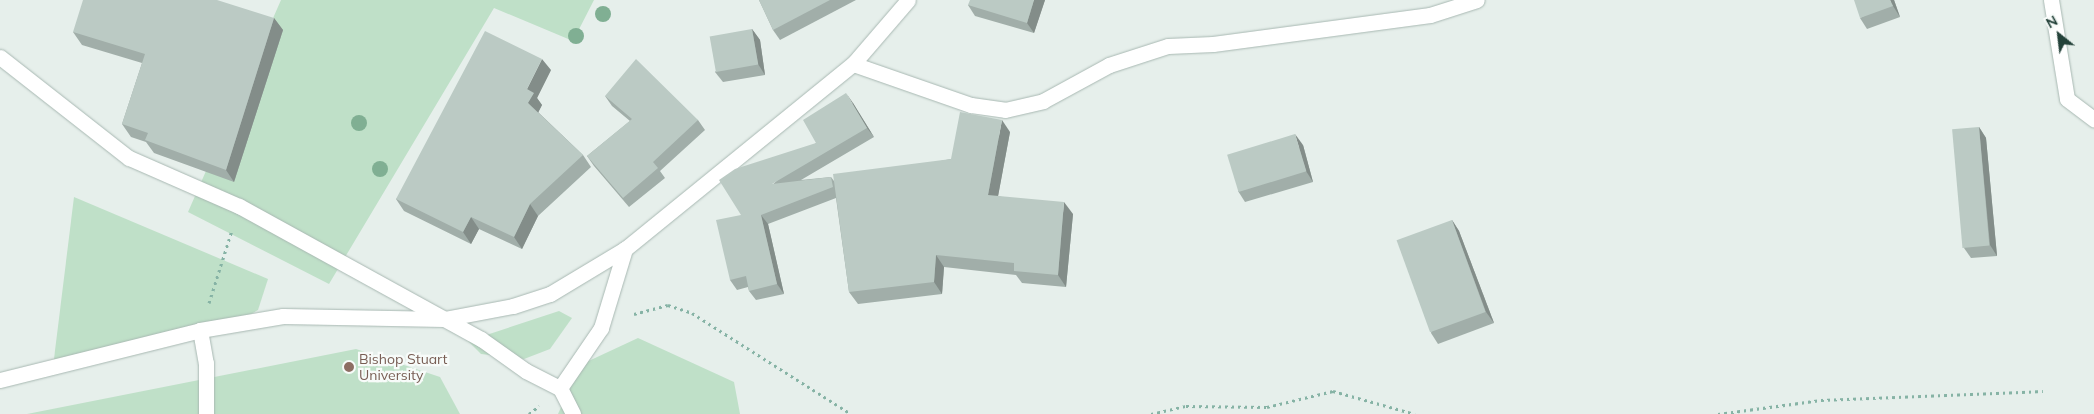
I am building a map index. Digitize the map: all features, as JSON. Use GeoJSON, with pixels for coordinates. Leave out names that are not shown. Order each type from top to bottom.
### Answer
{"type":"FeatureCollection","features":[{"type":"Feature","properties":{"kind":"street"},"geometry":{"type":"LineString","coordinates":[[0,380],[200,330],[284,316],[444,319],[513,306],[550,294],[625,249],[853,64],[908,0]]}},
{"type":"Feature","properties":{"kind":"street"},"geometry":{"type":"LineString","coordinates":[[853,64],[971,105],[1005,110],[1043,101],[1109,65],[1168,46],[1213,44],[1430,16],[1477,0]]}},
{"type":"Feature","properties":{"kind":"street"},"geometry":{"type":"LineString","coordinates":[[2051,0],[2067,99],[2094,119]]}},
{"type":"Feature","properties":{"kind":"street"},"geometry":{"type":"LineString","coordinates":[[0,57],[129,158],[239,206],[444,319],[560,388],[573,414]]}},
{"type":"Feature","properties":{"kind":"street"},"geometry":{"type":"LineString","coordinates":[[560,388],[601,328],[625,249]]}},
{"type":"Feature","properties":{"kind":"street"},"geometry":{"type":"LineString","coordinates":[[200,330],[206,363],[206,414]]}},
{"type":"Feature","properties":{"kind":"path"},"geometry":{"type":"LineString","coordinates":[[200,330],[239,206]]}},
{"type":"Feature","properties":{"kind":"path"},"geometry":{"type":"LineString","coordinates":[[601,328],[642,310],[668,305],[692,313],[851,414]]}},
{"type":"Feature","properties":{"kind":"path"},"geometry":{"type":"LineString","coordinates":[[1151,414],[1186,406],[1268,407],[1333,390],[1415,414]]}},
{"type":"Feature","properties":{"kind":"path"},"geometry":{"type":"LineString","coordinates":[[1718,414],[1821,400],[2043,391]]}},
{"type":"Feature","properties":{"kind":"green space"},"geometry":{"type":"Polygon","coordinates":[[[281,0],[594,0],[573,41],[494,8],[329,284],[188,212],[281,0]]]}},
{"type":"Feature","properties":{"kind":"green space"},"geometry":{"type":"Polygon","coordinates":[[[74,197],[268,279],[258,310],[226,328],[53,367],[74,197]]]}},
{"type":"Feature","properties":{"kind":"green space"},"geometry":{"type":"Polygon","coordinates":[[[559,311],[572,318],[550,349],[524,359],[481,354],[468,341],[559,311]]]}},
{"type":"Feature","properties":{"kind":"green space"},"geometry":{"type":"Polygon","coordinates":[[[638,338],[734,382],[740,414],[558,414],[580,365],[638,338]]]}},
{"type":"Feature","properties":{"kind":"green space","name":"Bishop Stuart University"},"geometry":{"type":"Polygon","coordinates":[[[356,349],[440,377],[460,414],[27,414],[356,349]]]}},
{"type":"Feature","properties":{"kind":"building"},"geometry":{"type":"Polygon","coordinates":[[[83,0],[217,0],[274,18],[226,170],[145,140],[148,133],[122,124],[145,54],[73,32],[83,0]]]}},
{"type":"Feature","properties":{"kind":"building"},"geometry":{"type":"Polygon","coordinates":[[[759,0],[830,0],[773,30],[759,0]]]}},
{"type":"Feature","properties":{"kind":"building"},"geometry":{"type":"Polygon","coordinates":[[[970,0],[1034,0],[1027,23],[968,5],[970,0]]]}},
{"type":"Feature","properties":{"kind":"building"},"geometry":{"type":"Polygon","coordinates":[[[1854,0],[1890,0],[1893,6],[1860,18],[1854,0]]]}},
{"type":"Feature","properties":{"kind":"building"},"geometry":{"type":"Polygon","coordinates":[[[752,29],[758,64],[716,72],[710,36],[752,29]]]}},
{"type":"Feature","properties":{"kind":"building"},"geometry":{"type":"Polygon","coordinates":[[[485,31],[542,59],[527,89],[534,93],[528,103],[583,155],[530,204],[514,237],[471,217],[463,232],[396,199],[485,31]]]}},
{"type":"Feature","properties":{"kind":"building"},"geometry":{"type":"Polygon","coordinates":[[[636,59],[698,120],[653,162],[658,168],[623,198],[587,156],[632,119],[605,96],[636,59]]]}},
{"type":"Feature","properties":{"kind":"building"},"geometry":{"type":"Polygon","coordinates":[[[846,93],[867,128],[772,184],[831,177],[833,187],[761,215],[777,284],[749,291],[746,276],[730,280],[716,220],[741,215],[719,180],[735,169],[816,143],[803,120],[846,93]]]}},
{"type":"Feature","properties":{"kind":"building"},"geometry":{"type":"Polygon","coordinates":[[[960,112],[1002,120],[988,195],[1064,202],[1058,275],[1014,271],[1014,263],[936,255],[934,282],[849,292],[833,174],[951,159],[960,112]]]}},
{"type":"Feature","properties":{"kind":"building"},"geometry":{"type":"Polygon","coordinates":[[[1979,127],[1989,246],[1962,248],[1952,129],[1979,127]]]}},
{"type":"Feature","properties":{"kind":"building"},"geometry":{"type":"Polygon","coordinates":[[[1295,134],[1306,171],[1239,192],[1227,155],[1295,134]]]}},
{"type":"Feature","properties":{"kind":"building"},"geometry":{"type":"Polygon","coordinates":[[[1452,220],[1486,312],[1430,332],[1397,240],[1452,220]]]}},
{"type":"Feature","properties":{"kind":"place","name":"Bishop Stuart University"},"geometry":{"type":"Point","coordinates":[349,367]}}]}
